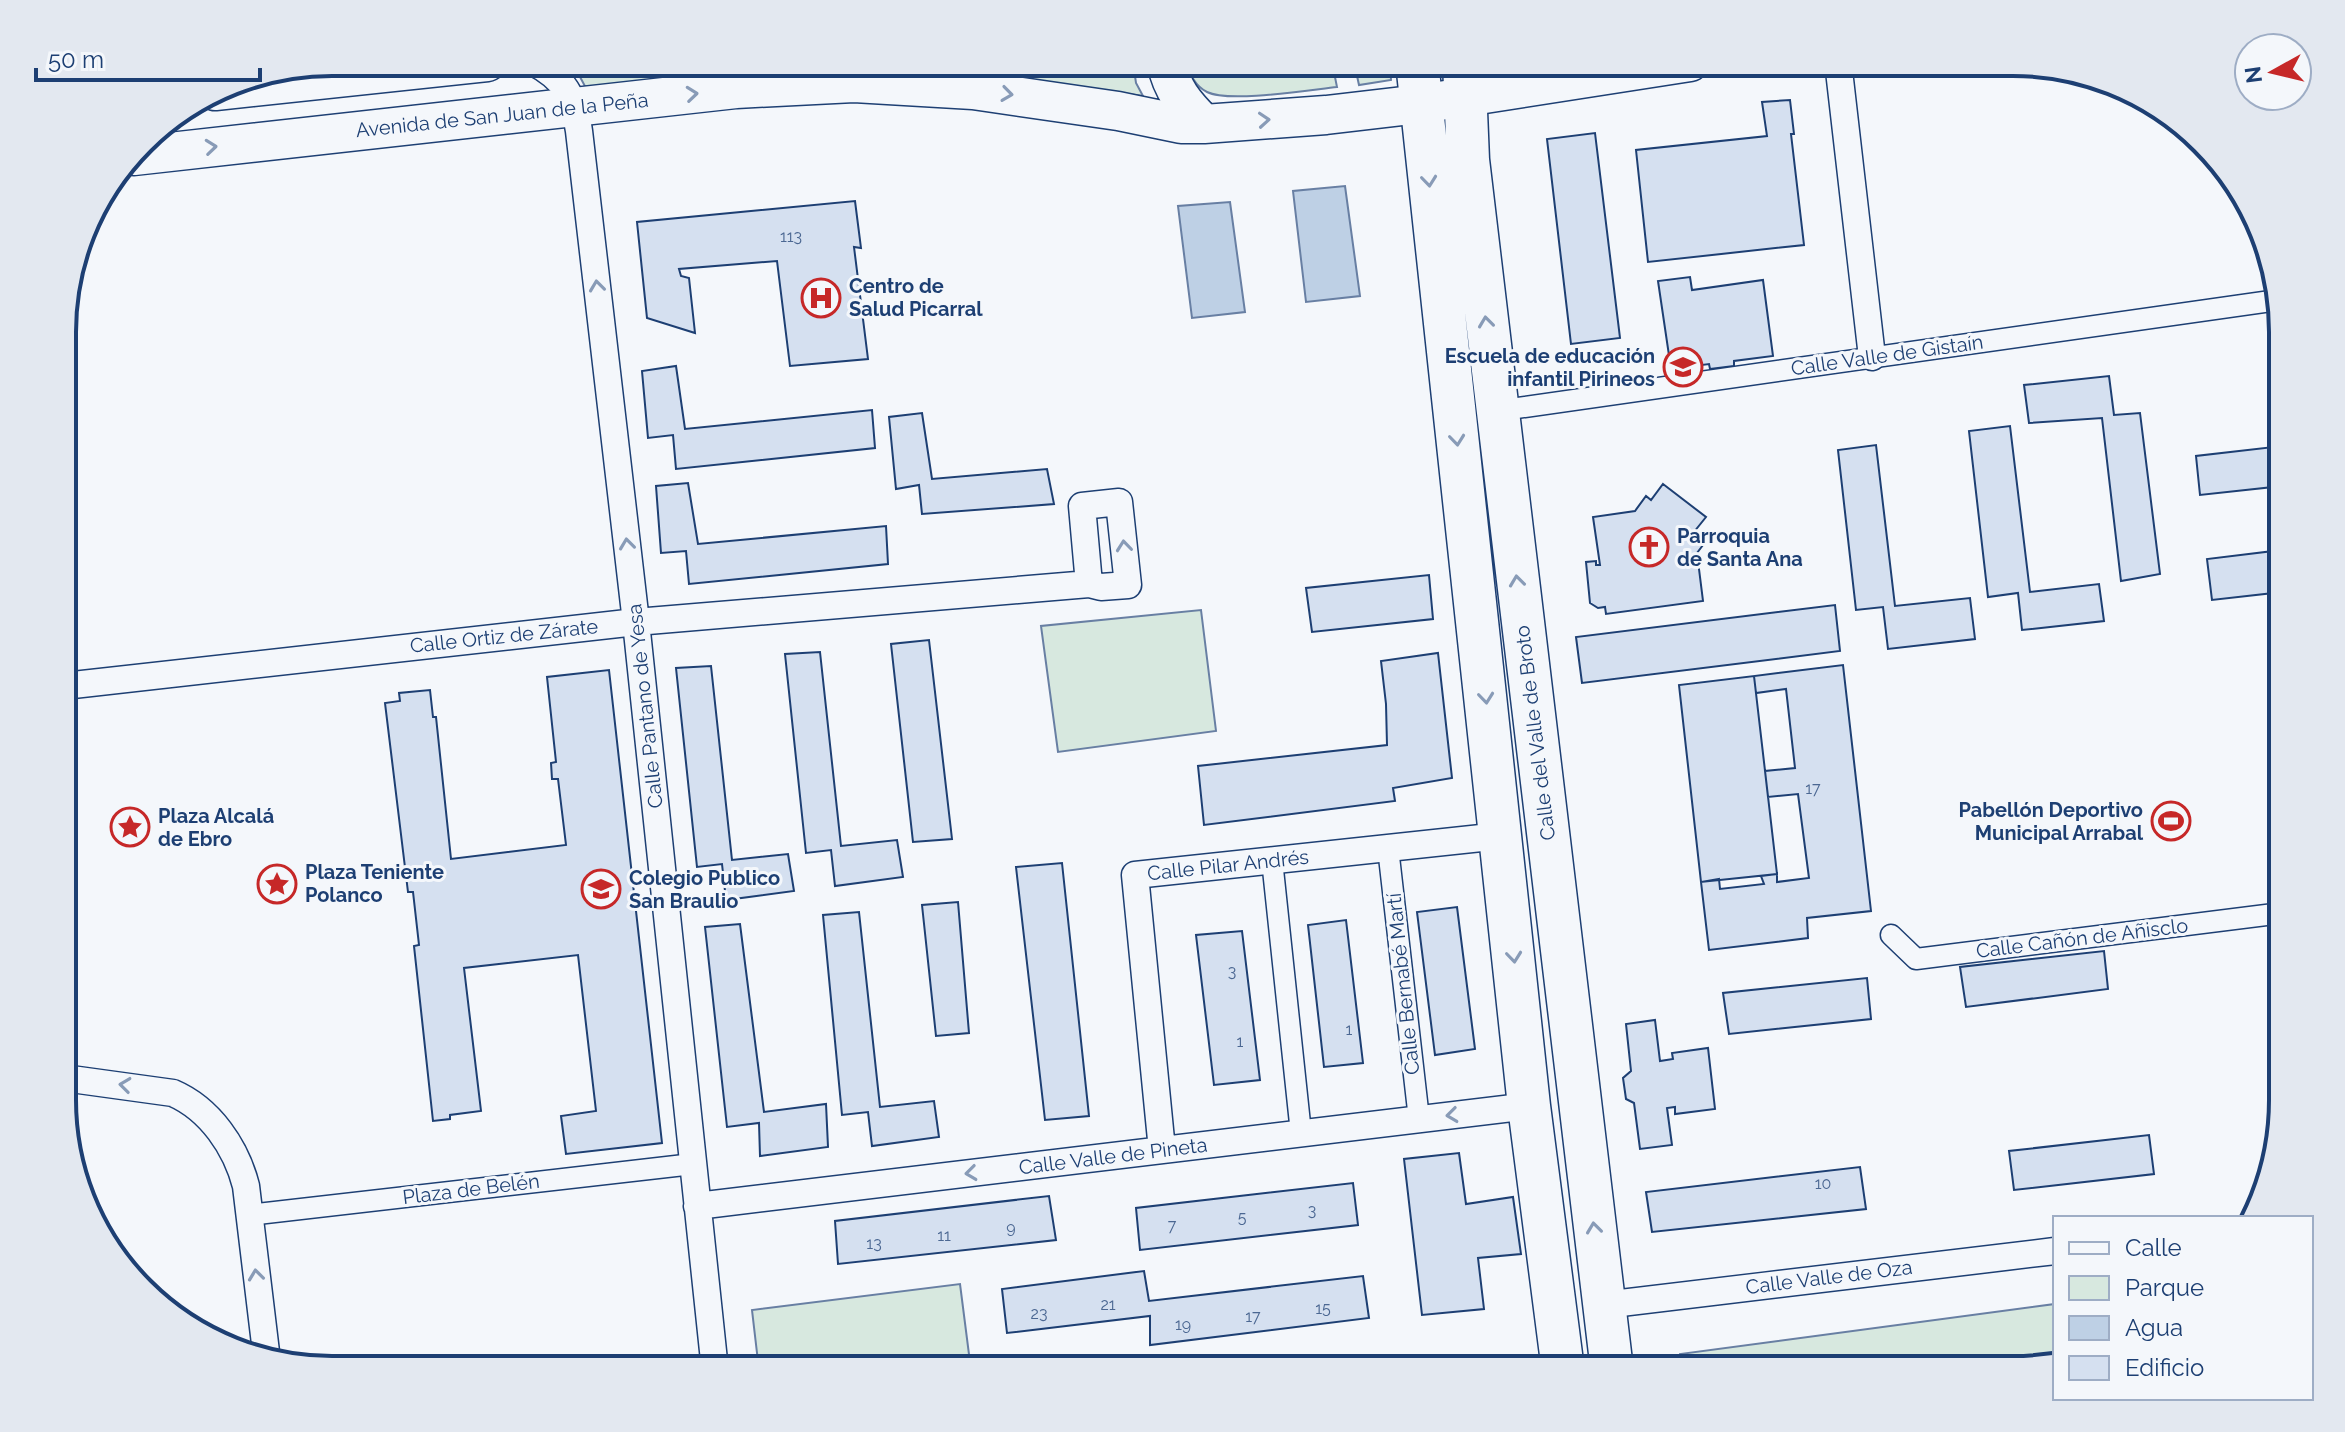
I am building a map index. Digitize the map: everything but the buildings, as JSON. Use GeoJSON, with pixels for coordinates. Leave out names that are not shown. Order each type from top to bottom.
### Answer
{"type":"FeatureCollection","features":[{"type":"Feature","properties":{"kind":"main road"},"geometry":{"type":"LineString","coordinates":[[263,86],[356,76]]}},
{"type":"Feature","properties":{"kind":"main road"},"geometry":{"type":"LineString","coordinates":[[1169,76],[1181,101],[1204,124]]}},
{"type":"Feature","properties":{"kind":"main road"},"geometry":{"type":"LineString","coordinates":[[1418,76],[1529,1106],[1561,1355]]}},
{"type":"Feature","properties":{"kind":"main road","name":"Avenida de San Juan de la Peña"},"geometry":{"type":"LineString","coordinates":[[149,154],[736,89],[854,83],[973,90],[1118,111],[1181,124],[1204,124],[1420,104],[1464,79],[1505,76]]}},
{"type":"Feature","properties":{"kind":"main road","name":"Calle del Valle de Broto"},"geometry":{"type":"LineString","coordinates":[[1464,79],[1468,160],[1496,411],[1610,1355]]}},
{"type":"Feature","properties":{"kind":"street"},"geometry":{"type":"LineString","coordinates":[[552,76],[563,84],[576,106]]}},
{"type":"Feature","properties":{"kind":"street"},"geometry":{"type":"LineString","coordinates":[[1840,76],[1872,357]]}},
{"type":"Feature","properties":{"kind":"street","name":"Calle Pantano de Yesa"},"geometry":{"type":"LineString","coordinates":[[576,106],[636,622],[713,1356]]}},
{"type":"Feature","properties":{"kind":"street","name":"Calle Valle de Gistaín"},"geometry":{"type":"LineString","coordinates":[[1496,411],[2266,302]]}},
{"type":"Feature","properties":{"kind":"street","name":"Calle Ortiz de Zárate"},"geometry":{"type":"LineString","coordinates":[[76,685],[636,622],[1089,584]]}},
{"type":"Feature","properties":{"kind":"street","name":"Calle Pilar Andrés"},"geometry":{"type":"LineString","coordinates":[[1162,1150],[1135,875],[1500,836]]}},
{"type":"Feature","properties":{"kind":"street","name":"Calle Bernabé Martí"},"geometry":{"type":"LineString","coordinates":[[1388,848],[1419,1119]]}},
{"type":"Feature","properties":{"kind":"street"},"geometry":{"type":"LineString","coordinates":[[1272,860],[1301,1133]]}},
{"type":"Feature","properties":{"kind":"street","name":"Calle Cañón de Añisclo"},"geometry":{"type":"LineString","coordinates":[[1891,935],[1916,959],[2268,915]]}},
{"type":"Feature","properties":{"kind":"street"},"geometry":{"type":"LineString","coordinates":[[76,1080],[152,1089],[188,1100],[219,1131],[239,1164],[246,1186],[265,1347]]}},
{"type":"Feature","properties":{"kind":"street","name":"Calle Valle de Pineta"},"geometry":{"type":"LineString","coordinates":[[697,1206],[1529,1106]]}},
{"type":"Feature","properties":{"kind":"street","name":"Plaza de Belén"},"geometry":{"type":"LineString","coordinates":[[249,1215],[693,1164]]}},
{"type":"Feature","properties":{"kind":"street","name":"Calle Valle de Oza"},"geometry":{"type":"LineString","coordinates":[[1604,1305],[2053,1251]]}},
{"type":"Feature","properties":{"kind":"green space"},"geometry":{"type":"Polygon","coordinates":[[[580,76],[1135,76],[1143,96],[1025,81],[587,90],[580,76]]]}},
{"type":"Feature","properties":{"kind":"green space"},"geometry":{"type":"Polygon","coordinates":[[[1192,76],[1335,76],[1337,87],[1233,96],[1207,92],[1192,76]]]}},
{"type":"Feature","properties":{"kind":"green space"},"geometry":{"type":"Polygon","coordinates":[[[1357,76],[1391,76],[1391,80],[1359,85],[1357,76]]]}},
{"type":"Feature","properties":{"kind":"green space"},"geometry":{"type":"Polygon","coordinates":[[[1201,610],[1216,731],[1058,752],[1041,626],[1201,610]]]}},
{"type":"Feature","properties":{"kind":"green space"},"geometry":{"type":"Polygon","coordinates":[[[960,1284],[969,1356],[757,1356],[752,1310],[960,1284]]]}},
{"type":"Feature","properties":{"kind":"green space"},"geometry":{"type":"Polygon","coordinates":[[[2053,1304],[2053,1352],[2030,1355],[1680,1354],[2053,1304]]]}},
{"type":"Feature","properties":{"kind":"water"},"geometry":{"type":"Polygon","coordinates":[[[1345,186],[1360,296],[1306,302],[1293,191],[1345,186]]]}},
{"type":"Feature","properties":{"kind":"water"},"geometry":{"type":"Polygon","coordinates":[[[1230,202],[1245,312],[1192,318],[1178,206],[1230,202]]]}},
{"type":"Feature","properties":{"kind":"place","name":"Centro de Salud Picarral"},"geometry":{"type":"Point","coordinates":[821,298]}},
{"type":"Feature","properties":{"kind":"place","name":"Escuela de educación infantil Pirineos"},"geometry":{"type":"Point","coordinates":[1683,367]}},
{"type":"Feature","properties":{"kind":"place","name":"Parroquia de Santa Ana"},"geometry":{"type":"Point","coordinates":[1649,547]}},
{"type":"Feature","properties":{"kind":"place","name":"Pabellón Deportivo Municipal Arrabal"},"geometry":{"type":"Point","coordinates":[2171,821]}},
{"type":"Feature","properties":{"kind":"place","name":"Plaza Alcalá de Ebro"},"geometry":{"type":"Point","coordinates":[130,827]}},
{"type":"Feature","properties":{"kind":"place","name":"Plaza Teniente Polanco"},"geometry":{"type":"Point","coordinates":[277,884]}},
{"type":"Feature","properties":{"kind":"place","name":"Colegio Publico San Braulio"},"geometry":{"type":"Point","coordinates":[601,889]}}]}
